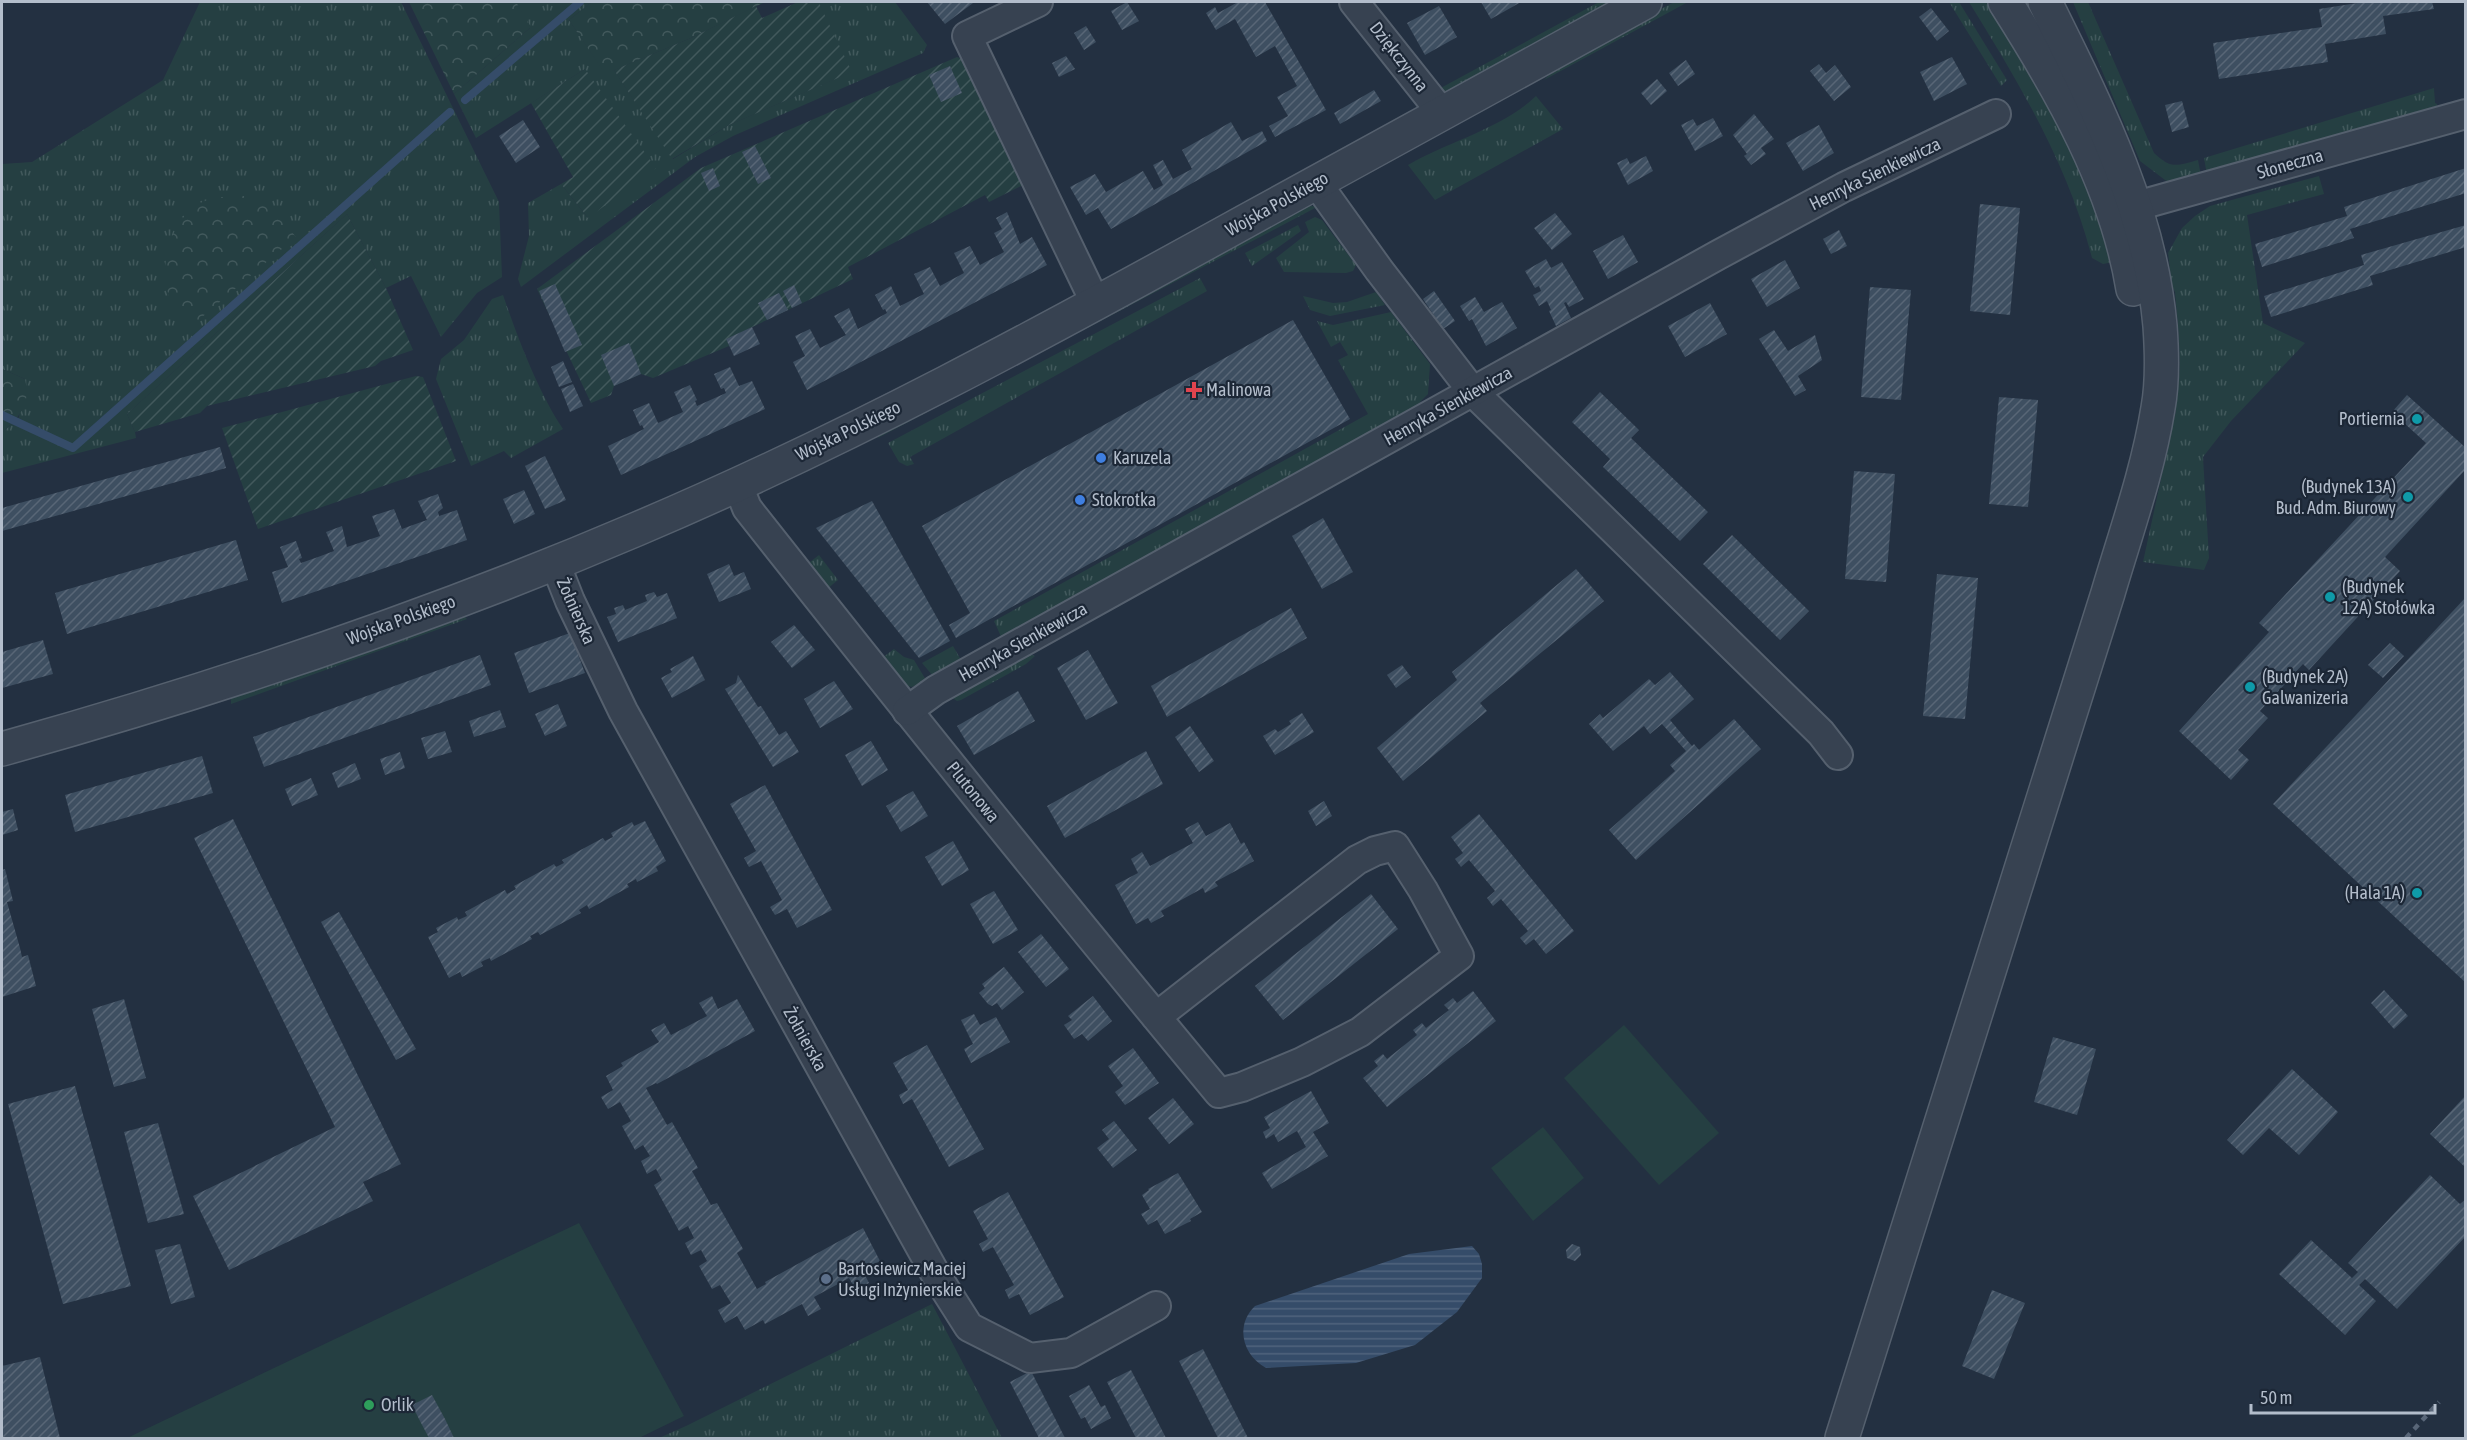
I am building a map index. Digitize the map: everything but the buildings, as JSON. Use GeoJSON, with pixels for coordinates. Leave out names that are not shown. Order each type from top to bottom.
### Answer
{"type":"FeatureCollection","features":[{"type":"Feature","properties":{"kind":"street"},"geometry":{"type":"LineString","coordinates":[[1038,2],[967,36],[1096,304]]}},
{"type":"Feature","properties":{"kind":"street","name":"Dziękczynna"},"geometry":{"type":"LineString","coordinates":[[1354,2],[1442,114]]}},
{"type":"Feature","properties":{"kind":"street","name":"Wojska Polskiego"},"geometry":{"type":"LineString","coordinates":[[2,749],[277,665],[555,563],[641,527],[908,401],[1096,304],[1645,2]]}},
{"type":"Feature","properties":{"kind":"street"},"geometry":{"type":"LineString","coordinates":[[1842,1438],[2141,480],[2159,408],[2163,362],[2152,265],[2126,208],[2005,2]]}},
{"type":"Feature","properties":{"kind":"street"},"geometry":{"type":"LineString","coordinates":[[2045,2],[2097,111],[2126,208]]}},
{"type":"Feature","properties":{"kind":"street","name":"Henryka Sienkiewicza"},"geometry":{"type":"LineString","coordinates":[[907,711],[936,690],[1718,255],[1844,187],[1996,114]]}},
{"type":"Feature","properties":{"kind":"street","name":"Słoneczna"},"geometry":{"type":"LineString","coordinates":[[2126,208],[2466,114]]}},
{"type":"Feature","properties":{"kind":"street"},"geometry":{"type":"LineString","coordinates":[[1316,182],[1379,270],[1473,392],[1821,733],[1838,755]]}},
{"type":"Feature","properties":{"kind":"street","name":"Plutonowa"},"geometry":{"type":"LineString","coordinates":[[737,483],[747,508],[907,711],[1156,1017],[1219,1093],[1242,1087],[1302,1062],[1360,1032],[1459,956],[1424,890],[1395,846],[1375,851],[1357,860],[1156,1017]]}},
{"type":"Feature","properties":{"kind":"street","name":"Żołnierska"},"geometry":{"type":"LineString","coordinates":[[555,563],[570,601],[645,752],[936,1275],[969,1327],[1030,1358],[1071,1353],[1156,1306]]}},
{"type":"Feature","properties":{"kind":"green space"},"geometry":{"type":"Polygon","coordinates":[[[200,2],[401,2],[499,202],[502,277],[477,293],[441,337],[411,276],[386,288],[347,214],[127,414],[136,438],[2,473],[2,433],[19,417],[25,379],[2,369],[2,164],[32,162],[163,80],[200,2]]]}},
{"type":"Feature","properties":{"kind":"green space"},"geometry":{"type":"Polygon","coordinates":[[[409,2],[516,2],[531,27],[454,94],[409,2]]]}},
{"type":"Feature","properties":{"kind":"green space"},"geometry":{"type":"Polygon","coordinates":[[[516,2],[592,2],[569,20],[605,73],[614,70],[673,159],[729,125],[851,72],[816,2],[895,2],[927,45],[923,53],[733,136],[695,157],[521,287],[518,279],[529,236],[528,203],[561,184],[588,218],[585,69],[476,138],[454,94],[530,28],[516,2]]]}},
{"type":"Feature","properties":{"kind":"green space"},"geometry":{"type":"Polygon","coordinates":[[[592,2],[765,2],[691,38],[605,74],[569,20],[592,2]]]}},
{"type":"Feature","properties":{"kind":"green space"},"geometry":{"type":"Polygon","coordinates":[[[798,2],[819,3],[852,72],[729,125],[672,159],[614,70],[691,38],[756,6],[762,18],[798,2]]]}},
{"type":"Feature","properties":{"kind":"green space"},"geometry":{"type":"Polygon","coordinates":[[[1599,2],[1617,2],[1445,94],[1437,90],[1599,2]]]}},
{"type":"Feature","properties":{"kind":"green space"},"geometry":{"type":"Polygon","coordinates":[[[1674,2],[1688,2],[1544,80],[1560,64],[1674,2]]]}},
{"type":"Feature","properties":{"kind":"green space"},"geometry":{"type":"Polygon","coordinates":[[[1949,2],[1959,2],[2007,80],[2001,86],[1949,2]]]}},
{"type":"Feature","properties":{"kind":"green space"},"geometry":{"type":"Polygon","coordinates":[[[1969,2],[1990,2],[2075,143],[2118,261],[2103,264],[2092,258],[2082,223],[2056,157],[2024,94],[1969,2]]]}},
{"type":"Feature","properties":{"kind":"green space"},"geometry":{"type":"Polygon","coordinates":[[[2073,2],[2088,2],[2154,153],[2165,162],[2174,165],[2198,160],[2201,176],[2169,183],[2140,161],[2073,2]]]}},
{"type":"Feature","properties":{"kind":"green space"},"geometry":{"type":"Polygon","coordinates":[[[957,57],[971,63],[1027,183],[989,202],[985,195],[848,267],[853,279],[727,339],[729,346],[653,378],[641,374],[614,386],[611,395],[591,403],[537,289],[701,168],[957,57]]]}},
{"type":"Feature","properties":{"kind":"green space"},"geometry":{"type":"Polygon","coordinates":[[[585,69],[656,168],[588,218],[561,184],[573,177],[531,103],[585,69]]]}},
{"type":"Feature","properties":{"kind":"green space"},"geometry":{"type":"Polygon","coordinates":[[[2434,88],[2437,104],[2435,114],[2207,175],[2204,158],[2434,88]]]}},
{"type":"Feature","properties":{"kind":"green space"},"geometry":{"type":"Polygon","coordinates":[[[1536,96],[1563,129],[1435,200],[1408,165],[1508,117],[1536,96]]]}},
{"type":"Feature","properties":{"kind":"green space"},"geometry":{"type":"Polygon","coordinates":[[[2319,176],[2324,194],[2247,215],[2263,323],[2305,343],[2231,421],[2203,457],[2209,558],[2204,570],[2143,562],[2176,410],[2174,399],[2179,377],[2175,292],[2172,286],[2168,253],[2182,228],[2210,206],[2319,176]]]}},
{"type":"Feature","properties":{"kind":"green space"},"geometry":{"type":"Polygon","coordinates":[[[228,196],[245,196],[275,211],[296,237],[194,324],[179,314],[170,299],[166,282],[169,245],[187,213],[200,203],[228,196]]]}},
{"type":"Feature","properties":{"kind":"green space"},"geometry":{"type":"Polygon","coordinates":[[[1307,205],[1317,207],[878,438],[880,432],[1307,205]]]}},
{"type":"Feature","properties":{"kind":"green space"},"geometry":{"type":"Polygon","coordinates":[[[347,214],[386,288],[413,350],[381,361],[375,366],[207,406],[200,413],[135,432],[127,414],[347,214]]]}},
{"type":"Feature","properties":{"kind":"green space"},"geometry":{"type":"Polygon","coordinates":[[[1315,217],[1322,220],[1356,265],[1353,271],[1346,273],[1284,272],[1276,258],[1309,232],[1305,222],[1315,217]]]}},
{"type":"Feature","properties":{"kind":"green space"},"geometry":{"type":"Polygon","coordinates":[[[1298,225],[1301,231],[1252,266],[1245,253],[1298,225]]]}},
{"type":"Feature","properties":{"kind":"green space"},"geometry":{"type":"Polygon","coordinates":[[[1200,278],[1207,291],[910,457],[914,464],[907,466],[899,462],[888,443],[1200,278]]]}},
{"type":"Feature","properties":{"kind":"green space"},"geometry":{"type":"Polygon","coordinates":[[[1376,292],[1385,305],[1330,316],[1310,310],[1303,296],[1333,303],[1347,302],[1376,292]]]}},
{"type":"Feature","properties":{"kind":"green space"},"geometry":{"type":"Polygon","coordinates":[[[503,295],[537,382],[563,429],[511,458],[504,451],[471,466],[436,379],[441,359],[464,340],[492,299],[503,295]]]}},
{"type":"Feature","properties":{"kind":"green space"},"geometry":{"type":"Polygon","coordinates":[[[1391,312],[1430,364],[1428,394],[1420,402],[1423,408],[1003,641],[994,621],[1368,414],[1338,360],[1348,355],[1340,342],[1331,347],[1317,321],[1333,325],[1391,312]]]}},
{"type":"Feature","properties":{"kind":"green space"},"geometry":{"type":"Polygon","coordinates":[[[2,369],[25,379],[26,396],[19,415],[2,433],[2,369]]]}},
{"type":"Feature","properties":{"kind":"green space"},"geometry":{"type":"Polygon","coordinates":[[[416,376],[423,377],[456,461],[258,529],[222,428],[416,376]]]}},
{"type":"Feature","properties":{"kind":"green space"},"geometry":{"type":"Polygon","coordinates":[[[819,555],[838,580],[827,589],[806,565],[819,555]]]}},
{"type":"Feature","properties":{"kind":"green space"},"geometry":{"type":"Polygon","coordinates":[[[461,613],[467,619],[231,704],[231,694],[461,613]]]}},
{"type":"Feature","properties":{"kind":"green space"},"geometry":{"type":"Polygon","coordinates":[[[953,646],[961,660],[933,676],[922,663],[953,646]]]}},
{"type":"Feature","properties":{"kind":"green space"},"geometry":{"type":"Polygon","coordinates":[[[894,649],[904,657],[914,660],[926,680],[912,687],[904,685],[882,658],[894,649]]]}},
{"type":"Feature","properties":{"kind":"green space"},"geometry":{"type":"Polygon","coordinates":[[[1023,652],[1035,656],[1026,664],[961,700],[957,701],[947,694],[1023,652]]]}},
{"type":"Feature","properties":{"kind":"green space"},"geometry":{"type":"Polygon","coordinates":[[[1624,1025],[1719,1133],[1659,1185],[1564,1078],[1624,1025]]]}},
{"type":"Feature","properties":{"kind":"green space"},"geometry":{"type":"Polygon","coordinates":[[[1543,1127],[1584,1178],[1533,1221],[1491,1168],[1543,1127]]]}},
{"type":"Feature","properties":{"kind":"green space"},"geometry":{"type":"Polygon","coordinates":[[[579,1223],[684,1416],[639,1438],[127,1438],[579,1223]]]}},
{"type":"Feature","properties":{"kind":"green space"},"geometry":{"type":"Polygon","coordinates":[[[932,1304],[1002,1438],[659,1438],[686,1426],[932,1304]]]}},
{"type":"Feature","properties":{"kind":"water"},"geometry":{"type":"Polygon","coordinates":[[[1472,1246],[1479,1254],[1482,1278],[1457,1312],[1415,1345],[1356,1363],[1266,1368],[1251,1356],[1247,1348],[1243,1331],[1245,1322],[1255,1306],[1409,1254],[1472,1246]]]}},
{"type":"Feature","properties":{"kind":"waterway"},"geometry":{"type":"LineString","coordinates":[[465,100],[580,2]]}},
{"type":"Feature","properties":{"kind":"waterway"},"geometry":{"type":"LineString","coordinates":[[2,415],[73,448],[450,112]]}},
{"type":"Feature","properties":{"kind":"railway"},"geometry":{"type":"LineString","coordinates":[[2406,1438],[2439,1402]]}},
{"type":"Feature","properties":{"kind":"place","name":"Malinowa"},"geometry":{"type":"Point","coordinates":[1194,390]}},
{"type":"Feature","properties":{"kind":"place","name":"Portiernia"},"geometry":{"type":"Point","coordinates":[2417,419]}},
{"type":"Feature","properties":{"kind":"place","name":"Karuzela"},"geometry":{"type":"Point","coordinates":[1101,458]}},
{"type":"Feature","properties":{"kind":"place","name":"(Budynek 13A) Bud. Adm. Biurowy"},"geometry":{"type":"Point","coordinates":[2408,497]}},
{"type":"Feature","properties":{"kind":"place","name":"Stokrotka"},"geometry":{"type":"Point","coordinates":[1080,500]}},
{"type":"Feature","properties":{"kind":"place","name":"(Budynek 12A) Stołówka"},"geometry":{"type":"Point","coordinates":[2330,597]}},
{"type":"Feature","properties":{"kind":"place","name":"(Budynek 2A) Galwanizeria"},"geometry":{"type":"Point","coordinates":[2250,687]}},
{"type":"Feature","properties":{"kind":"place","name":"(Hala 1A)"},"geometry":{"type":"Point","coordinates":[2417,893]}},
{"type":"Feature","properties":{"kind":"place","name":"Bartosiewicz Maciej Usługi Inżynierskie"},"geometry":{"type":"Point","coordinates":[826,1279]}},
{"type":"Feature","properties":{"kind":"place","name":"Orlik"},"geometry":{"type":"Point","coordinates":[369,1405]}}]}
